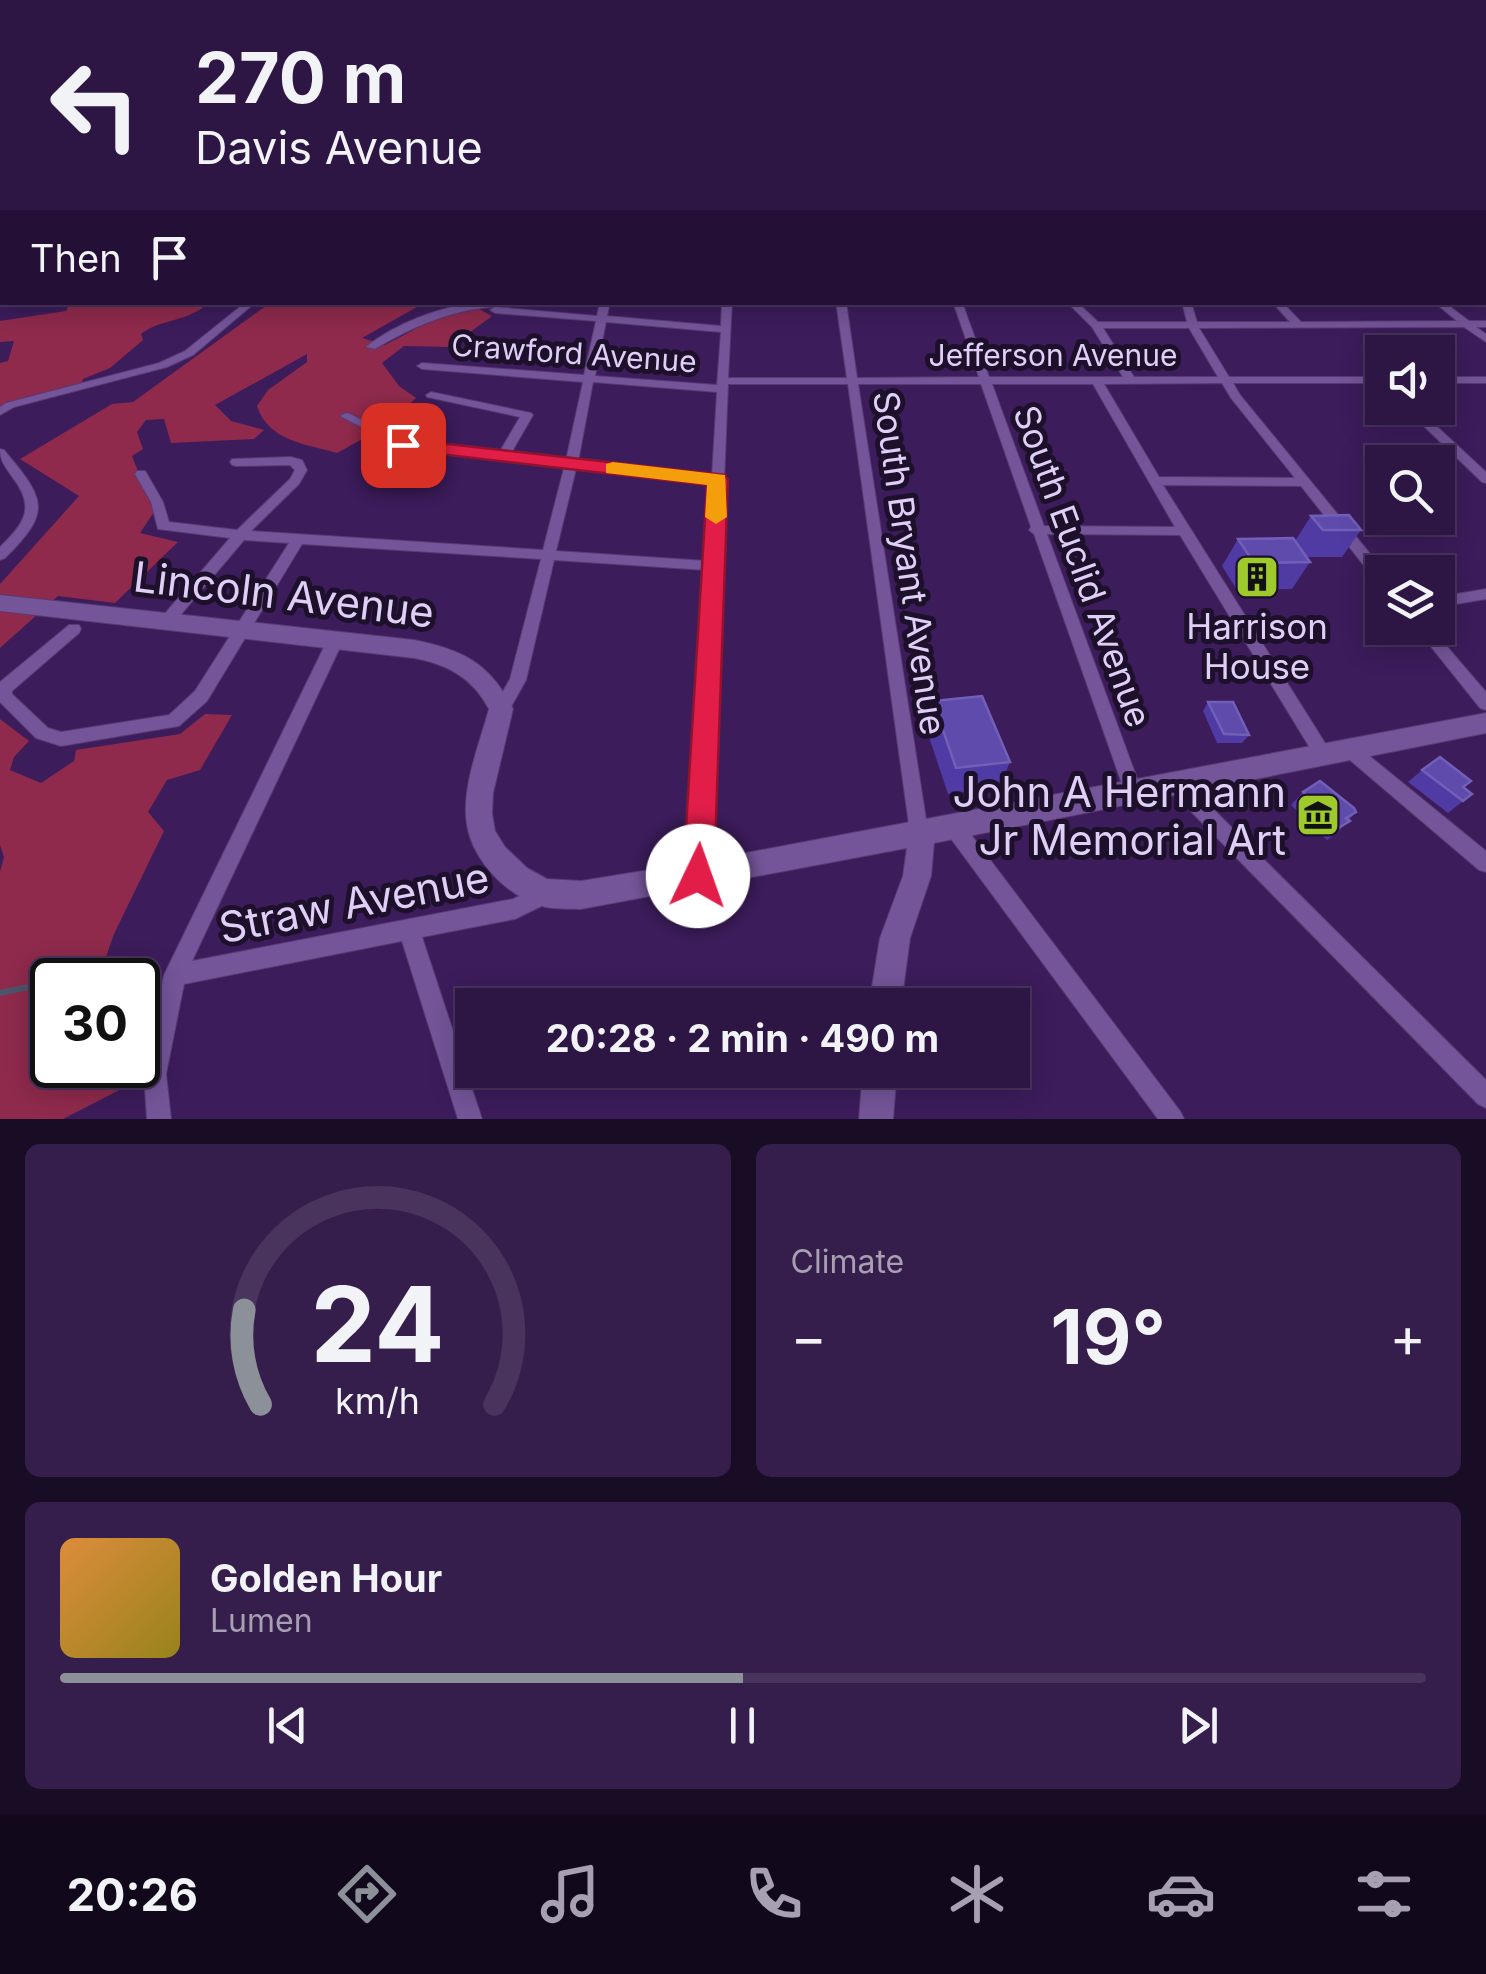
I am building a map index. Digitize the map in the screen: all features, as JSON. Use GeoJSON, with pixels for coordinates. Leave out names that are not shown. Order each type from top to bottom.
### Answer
{"type":"FeatureCollection","features":[{"type":"Feature","properties":{"kind":"street"},"geometry":{"type":"LineString","coordinates":[[0,412],[188,354],[248,305]]}},
{"type":"Feature","properties":{"kind":"street"},"geometry":{"type":"LineString","coordinates":[[371,347],[420,319],[475,305],[726,329]]}},
{"type":"Feature","properties":{"kind":"street"},"geometry":{"type":"LineString","coordinates":[[604,305],[571,464],[518,680],[501,708],[480,793],[482,834],[495,856],[517,878],[545,893],[581,896],[698,876],[1486,724]]}},
{"type":"Feature","properties":{"kind":"street"},"geometry":{"type":"LineString","coordinates":[[698,876],[727,305]]}},
{"type":"Feature","properties":{"kind":"street","name":"South Bryant Avenue"},"geometry":{"type":"LineString","coordinates":[[841,305],[920,832]]}},
{"type":"Feature","properties":{"kind":"street","name":"South Euclid Avenue"},"geometry":{"type":"LineString","coordinates":[[958,305],[1133,792]]}},
{"type":"Feature","properties":{"kind":"street"},"geometry":{"type":"LineString","coordinates":[[1074,305],[1096,325],[1130,380]]}},
{"type":"Feature","properties":{"kind":"street"},"geometry":{"type":"LineString","coordinates":[[1187,305],[1193,326],[1226,380],[1365,557]]}},
{"type":"Feature","properties":{"kind":"street"},"geometry":{"type":"LineString","coordinates":[[1279,305],[1298,325]]}},
{"type":"Feature","properties":{"kind":"street"},"geometry":{"type":"LineString","coordinates":[[1442,305],[1486,338]]}},
{"type":"Feature","properties":{"kind":"street"},"geometry":{"type":"LineString","coordinates":[[1096,325],[1486,324]]}},
{"type":"Feature","properties":{"kind":"street","name":"Crawford Avenue"},"geometry":{"type":"LineString","coordinates":[[422,366],[588,380],[723,385]]}},
{"type":"Feature","properties":{"kind":"street","name":"Jefferson Avenue"},"geometry":{"type":"LineString","coordinates":[[723,385],[852,380],[1365,380]]}},
{"type":"Feature","properties":{"kind":"street"},"geometry":{"type":"LineString","coordinates":[[1455,380],[1486,380]]}},
{"type":"Feature","properties":{"kind":"street"},"geometry":{"type":"LineString","coordinates":[[1097,381],[1184,530],[1337,753],[1486,863]]}},
{"type":"Feature","properties":{"kind":"street"},"geometry":{"type":"LineString","coordinates":[[432,395],[528,414],[504,457]]}},
{"type":"Feature","properties":{"kind":"street"},"geometry":{"type":"LineString","coordinates":[[346,416],[403,445],[718,480]]}},
{"type":"Feature","properties":{"kind":"street"},"geometry":{"type":"LineString","coordinates":[[1429,425],[1486,480]]}},
{"type":"Feature","properties":{"kind":"street"},"geometry":{"type":"LineString","coordinates":[[0,453],[32,492],[33,516],[20,538],[0,555]]}},
{"type":"Feature","properties":{"kind":"street"},"geometry":{"type":"LineString","coordinates":[[167,621],[241,535],[295,481],[300,466],[291,462],[236,462]]}},
{"type":"Feature","properties":{"kind":"street"},"geometry":{"type":"LineString","coordinates":[[141,474],[157,502],[163,526],[241,535],[714,566]]}},
{"type":"Feature","properties":{"kind":"street"},"geometry":{"type":"LineString","coordinates":[[1154,481],[1305,482]]}},
{"type":"Feature","properties":{"kind":"street"},"geometry":{"type":"LineString","coordinates":[[1036,530],[1184,530]]}},
{"type":"Feature","properties":{"kind":"street"},"geometry":{"type":"LineString","coordinates":[[78,621],[4,688],[4,696],[42,733],[62,739],[165,723],[180,717],[200,696],[298,539]]}},
{"type":"Feature","properties":{"kind":"street"},"geometry":{"type":"LineString","coordinates":[[1455,599],[1486,594]]}},
{"type":"Feature","properties":{"kind":"street","name":"Lincoln Avenue"},"geometry":{"type":"LineString","coordinates":[[0,603],[78,621],[167,621],[414,649],[454,658],[487,684],[501,708]]}},
{"type":"Feature","properties":{"kind":"street"},"geometry":{"type":"LineString","coordinates":[[159,1119],[155,1074],[175,975],[335,641]]}},
{"type":"Feature","properties":{"kind":"street"},"geometry":{"type":"LineString","coordinates":[[1437,645],[1486,703]]}},
{"type":"Feature","properties":{"kind":"street"},"geometry":{"type":"LineString","coordinates":[[1176,784],[1486,1096]]}},
{"type":"Feature","properties":{"kind":"street"},"geometry":{"type":"LineString","coordinates":[[953,826],[1172,1119]]}},
{"type":"Feature","properties":{"kind":"street"},"geometry":{"type":"LineString","coordinates":[[888,988],[900,919],[921,870],[920,832]]}},
{"type":"Feature","properties":{"kind":"street","name":"Straw Avenue"},"geometry":{"type":"LineString","coordinates":[[175,975],[515,909],[545,893]]}},
{"type":"Feature","properties":{"kind":"street"},"geometry":{"type":"LineString","coordinates":[[408,930],[470,1119]]}},
{"type":"Feature","properties":{"kind":"street"},"geometry":{"type":"LineString","coordinates":[[876,1119],[879,1088]]}},
{"type":"Feature","properties":{"kind":"shaded area"},"geometry":{"type":"Polygon","coordinates":[[[69,305],[206,305],[141,334],[143,340],[110,368],[83,379],[81,385],[0,406],[0,363],[8,361],[14,341],[0,342],[0,321],[66,311],[69,305]]]}},
{"type":"Feature","properties":{"kind":"shaded area"},"geometry":{"type":"Polygon","coordinates":[[[267,305],[420,305],[362,338],[385,345],[436,318],[479,309],[492,316],[450,347],[404,346],[382,363],[399,386],[416,398],[386,426],[337,453],[279,434],[262,418],[257,406],[268,390],[307,362],[307,354],[215,405],[231,421],[264,430],[254,439],[171,443],[164,419],[146,420],[137,432],[143,449],[132,456],[154,512],[140,533],[178,542],[115,603],[58,596],[0,648],[0,584],[79,496],[20,459],[112,404],[133,402],[267,305]]]}},
{"type":"Feature","properties":{"kind":"shaded area"},"geometry":{"type":"Polygon","coordinates":[[[205,714],[232,715],[200,770],[167,780],[148,812],[164,831],[106,958],[30,958],[30,1088],[123,1088],[63,1119],[0,1119],[0,872],[4,857],[0,845],[0,719],[29,741],[14,757],[10,770],[41,783],[74,761],[76,750],[180,734],[205,714]]]}},
{"type":"Feature","properties":{"kind":"building"},"geometry":{"type":"Polygon","coordinates":[[[1349,515],[1361,530],[1323,530],[1311,516],[1349,515]]]}},
{"type":"Feature","properties":{"kind":"building"},"geometry":{"type":"Polygon","coordinates":[[[1293,538],[1310,562],[1254,563],[1238,539],[1293,538]]]}},
{"type":"Feature","properties":{"kind":"building"},"geometry":{"type":"Polygon","coordinates":[[[982,696],[1010,762],[956,768],[933,701],[982,696]]]}},
{"type":"Feature","properties":{"kind":"building"},"geometry":{"type":"Polygon","coordinates":[[[1208,702],[1233,702],[1249,735],[1224,734],[1208,702]]]}},
{"type":"Feature","properties":{"kind":"building"},"geometry":{"type":"Polygon","coordinates":[[[1440,757],[1471,781],[1463,787],[1472,794],[1463,801],[1422,770],[1440,757]]]}},
{"type":"Feature","properties":{"kind":"building"},"geometry":{"type":"Polygon","coordinates":[[[1320,781],[1356,812],[1340,827],[1303,792],[1320,781]]]}},
{"type":"Feature","properties":{"kind":"waterway"},"geometry":{"type":"LineString","coordinates":[[0,993],[30,987]]}},
{"type":"Feature","properties":{"kind":"slow traffic"},"geometry":{"type":"LineString","coordinates":[[613,469],[718,480],[716,517]]}},
{"type":"Feature","properties":{"kind":"place","name":"Harrison House"},"geometry":{"type":"Point","coordinates":[1257,577]}},
{"type":"Feature","properties":{"kind":"place","name":"John A Hermann Jr Memorial Art"},"geometry":{"type":"Point","coordinates":[1318,815]}},
{"type":"Feature","properties":{"kind":"route"},"geometry":{"type":"LineString","coordinates":[[403,445],[718,480],[698,876]]}}]}
